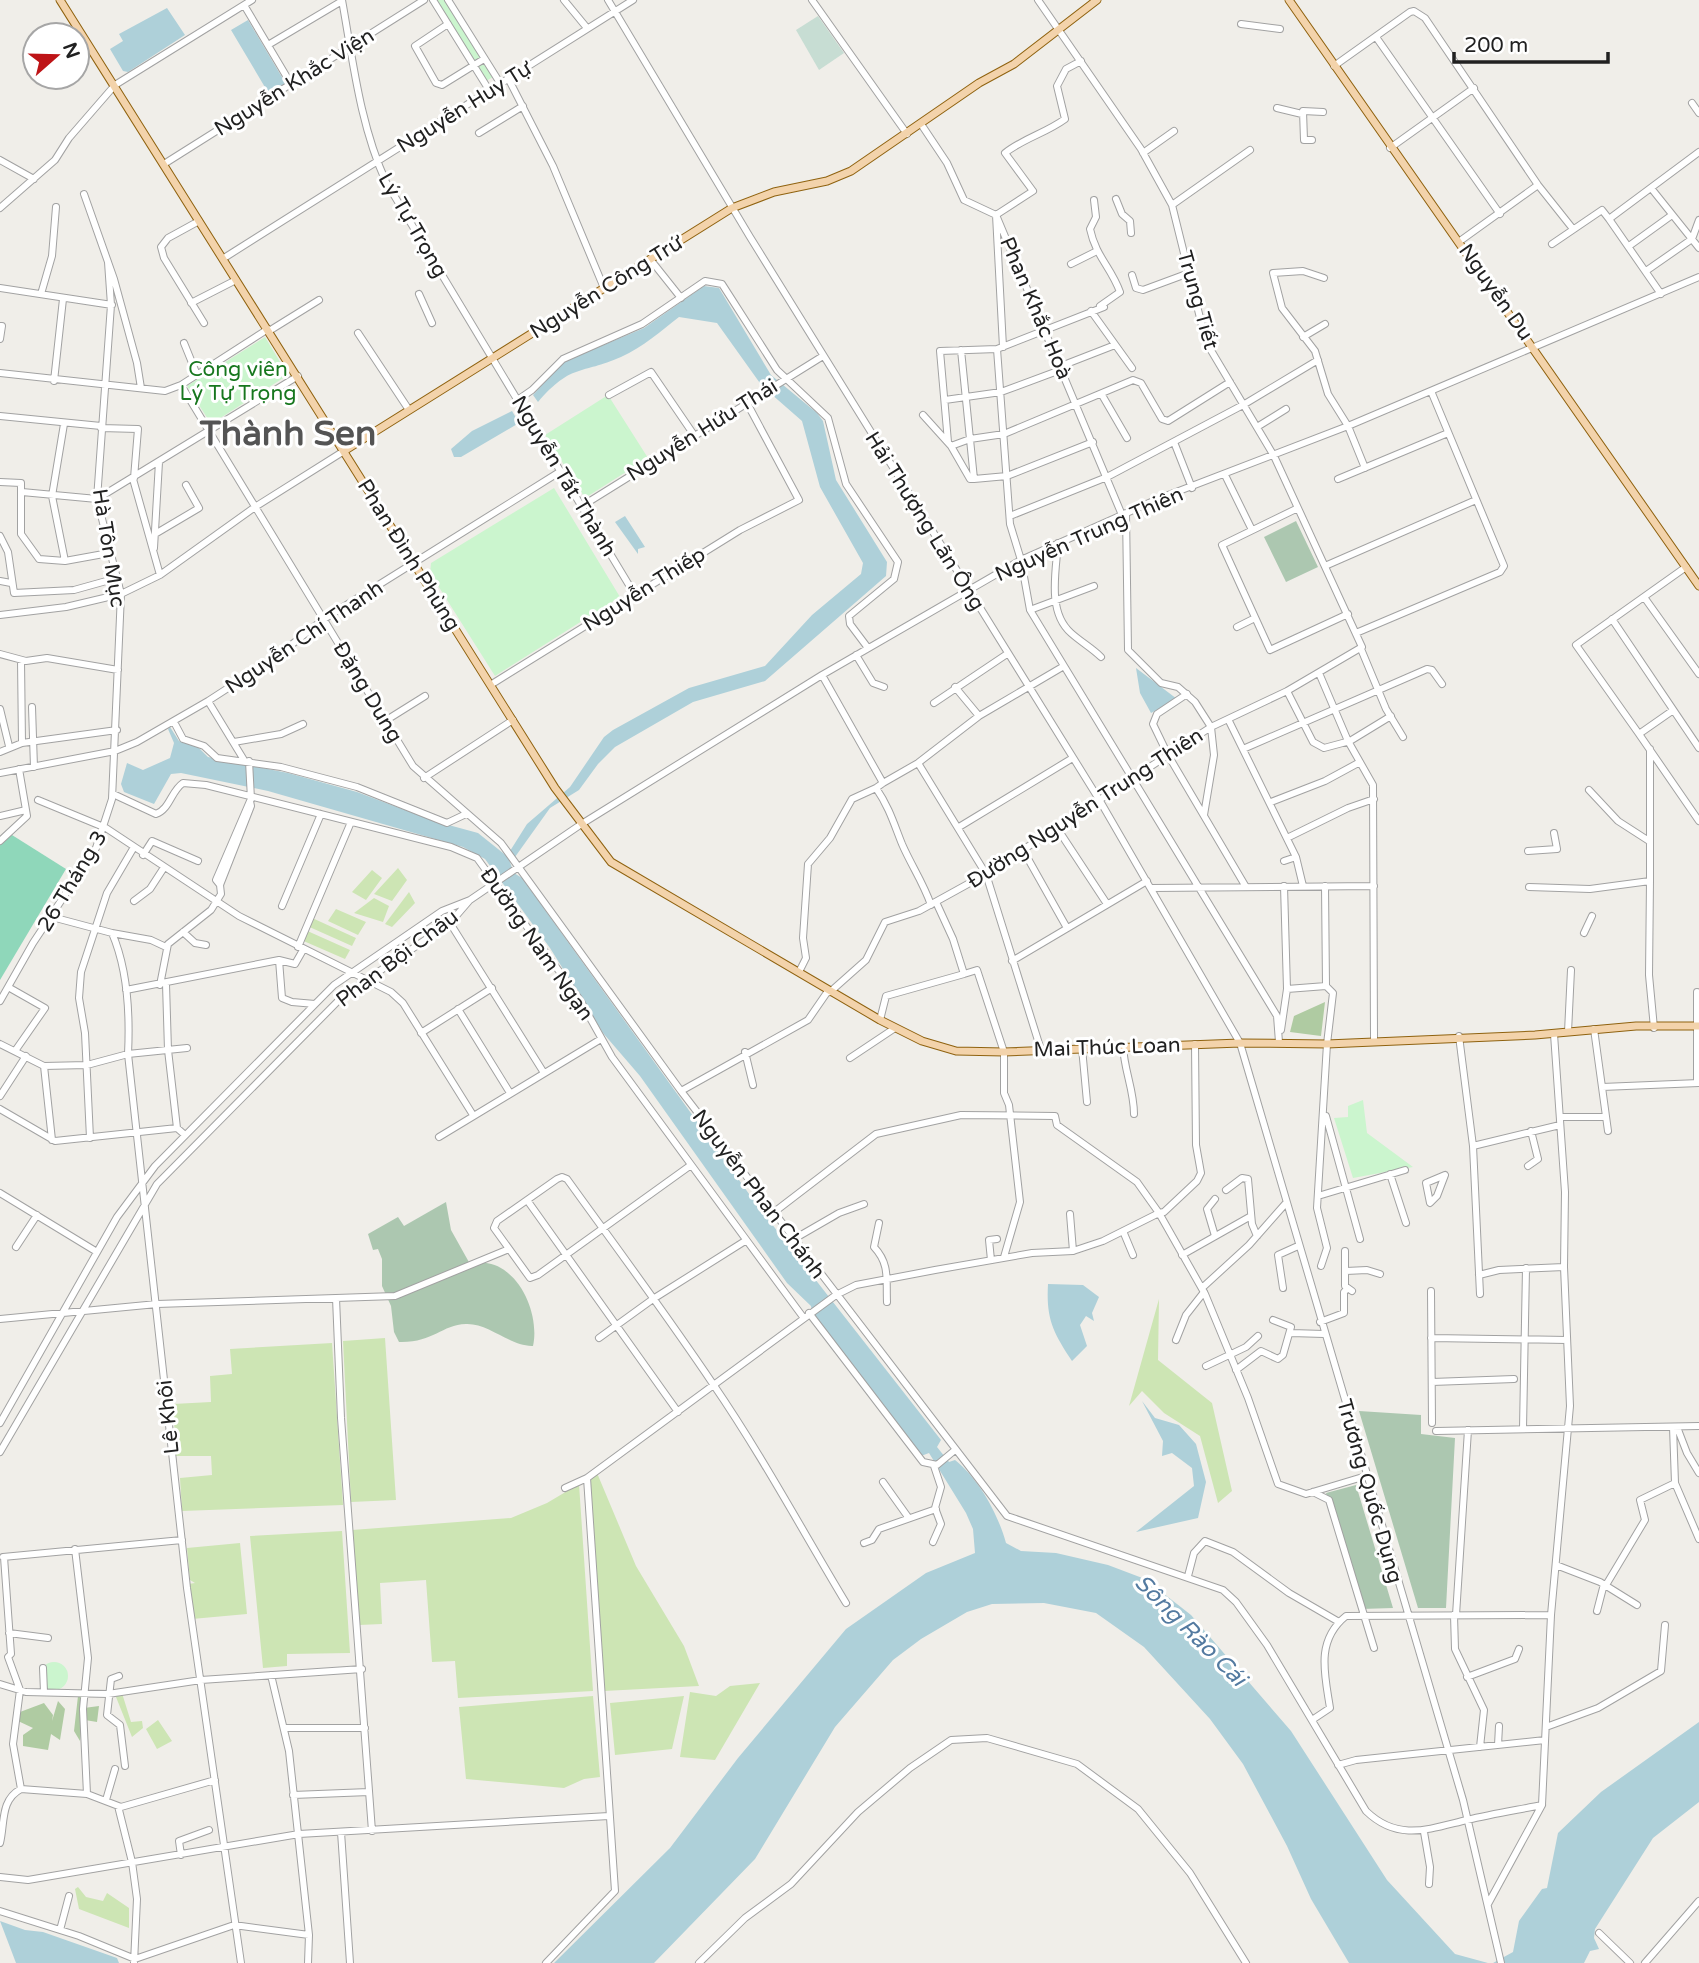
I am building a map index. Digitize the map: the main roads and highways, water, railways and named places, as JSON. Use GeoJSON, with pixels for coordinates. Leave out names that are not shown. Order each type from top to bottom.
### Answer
{"type":"FeatureCollection","features":[{"type":"Feature","properties":{"kind":"main road","name":"Phan Đình Phùng"},"geometry":{"type":"LineString","coordinates":[[60,0],[580,825]]}},
{"type":"Feature","properties":{"kind":"main road","name":"Nguyễn Công Trứ"},"geometry":{"type":"LineString","coordinates":[[344,451],[732,208],[774,192],[842,176],[979,83],[1014,64],[1097,0]]}},
{"type":"Feature","properties":{"kind":"main road","name":"Nguyễn Du"},"geometry":{"type":"LineString","coordinates":[[1289,0],[1699,586]]}},
{"type":"Feature","properties":{"kind":"main road","name":"Mai Thúc Loan"},"geometry":{"type":"LineString","coordinates":[[580,825],[611,862],[880,1020],[922,1041],[956,1051],[1004,1052],[1279,1042],[1327,1044],[1698,1026]]}},
{"type":"Feature","properties":{"kind":"water"},"geometry":{"type":"Polygon","coordinates":[[[167,8],[185,35],[128,72],[123,71],[110,49],[123,41],[119,34],[167,8]]]}},
{"type":"Feature","properties":{"kind":"water"},"geometry":{"type":"Polygon","coordinates":[[[248,20],[286,84],[269,94],[231,30],[248,20]]]}},
{"type":"Feature","properties":{"kind":"water"},"geometry":{"type":"Polygon","coordinates":[[[704,286],[719,288],[771,375],[823,421],[836,480],[887,562],[886,576],[765,681],[693,702],[615,747],[598,764],[579,790],[550,808],[515,857],[510,851],[527,824],[570,787],[604,737],[689,688],[765,666],[812,615],[861,574],[863,563],[820,487],[802,421],[762,386],[717,323],[679,317],[629,353],[568,375],[538,402],[533,395],[563,362],[644,328],[704,286]]]}},
{"type":"Feature","properties":{"kind":"water"},"geometry":{"type":"Polygon","coordinates":[[[512,411],[519,423],[461,457],[454,457],[451,449],[472,431],[512,411]]]}},
{"type":"Feature","properties":{"kind":"water"},"geometry":{"type":"Polygon","coordinates":[[[625,516],[645,547],[638,549],[638,554],[615,522],[625,516]]]}},
{"type":"Feature","properties":{"kind":"water"},"geometry":{"type":"Polygon","coordinates":[[[1136,668],[1177,699],[1151,713],[1140,693],[1136,668]]]}},
{"type":"Feature","properties":{"kind":"water","name":"Sông Rào Cái"},"geometry":{"type":"Polygon","coordinates":[[[170,727],[179,741],[197,746],[208,757],[288,773],[357,792],[434,821],[478,833],[508,857],[514,873],[522,878],[757,1205],[941,1440],[937,1447],[949,1462],[955,1460],[964,1468],[980,1487],[993,1509],[1006,1543],[1021,1551],[1056,1553],[1108,1565],[1145,1579],[1191,1615],[1291,1731],[1387,1880],[1455,1954],[1488,1963],[1349,1963],[1311,1899],[1287,1846],[1243,1764],[1210,1719],[1144,1647],[1096,1613],[1044,1603],[992,1604],[967,1612],[921,1639],[893,1660],[835,1727],[755,1859],[654,1963],[554,1963],[670,1848],[738,1758],[846,1629],[926,1573],[975,1553],[973,1529],[929,1453],[921,1456],[812,1312],[811,1306],[787,1283],[640,1076],[603,1033],[550,948],[485,859],[463,847],[268,791],[181,773],[171,774],[154,804],[124,792],[121,784],[127,763],[143,770],[170,758],[174,743],[168,729],[170,727]]]}},
{"type":"Feature","properties":{"kind":"water"},"geometry":{"type":"Polygon","coordinates":[[[1048,1284],[1083,1285],[1099,1297],[1092,1313],[1094,1321],[1086,1316],[1080,1325],[1087,1346],[1072,1361],[1052,1325],[1048,1307],[1048,1284]]]}},
{"type":"Feature","properties":{"kind":"water"},"geometry":{"type":"Polygon","coordinates":[[[1142,1401],[1155,1418],[1179,1425],[1196,1444],[1206,1482],[1198,1518],[1136,1532],[1194,1486],[1192,1468],[1172,1453],[1162,1456],[1163,1441],[1142,1401]]]}},
{"type":"Feature","properties":{"kind":"water"},"geometry":{"type":"Polygon","coordinates":[[[1699,1722],[1699,1802],[1653,1838],[1595,1929],[1594,1938],[1599,1949],[1590,1951],[1584,1963],[1493,1963],[1513,1952],[1519,1921],[1542,1889],[1547,1888],[1558,1833],[1601,1792],[1699,1722]]]}},
{"type":"Feature","properties":{"kind":"water"},"geometry":{"type":"Polygon","coordinates":[[[0,1921],[25,1930],[43,1932],[117,1958],[119,1963],[16,1963],[0,1921]]]}},
{"type":"Feature","properties":{"kind":"district","name":"Thành Sen"},"geometry":{"type":"Point","coordinates":[288,433]}},
{"type":"Feature","properties":{"kind":"park label","name":"Công viên Lý Tự Trọng"},"geometry":{"type":"Point","coordinates":[238,381]}}]}
